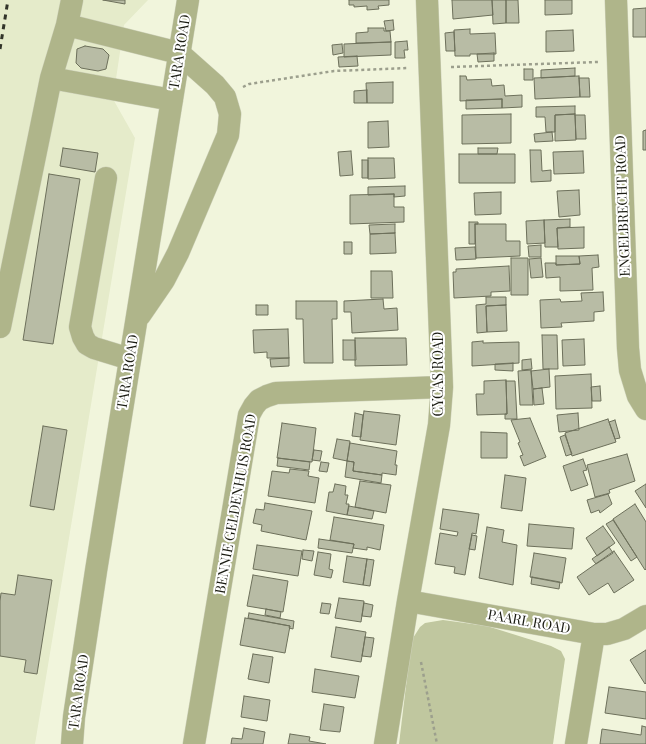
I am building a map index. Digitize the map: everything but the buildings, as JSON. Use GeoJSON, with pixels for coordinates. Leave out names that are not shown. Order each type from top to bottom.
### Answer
{"type":"FeatureCollection","features":[{"type":"Feature","properties":{"kind":"street"},"geometry":{"type":"LineString","coordinates":[[0,327],[51,78],[67,25],[72,0]]}},
{"type":"Feature","properties":{"kind":"street","name":"TARA ROAD"},"geometry":{"type":"LineString","coordinates":[[72,744],[74,717],[95,578],[188,0]]}},
{"type":"Feature","properties":{"kind":"street","name":"CYCAS ROAD"},"geometry":{"type":"LineString","coordinates":[[385,744],[439,425],[442,387],[428,0]]}},
{"type":"Feature","properties":{"kind":"street","name":"ENGELBRECHT ROAD"},"geometry":{"type":"LineString","coordinates":[[616,0],[629,363],[638,396],[646,409]]}},
{"type":"Feature","properties":{"kind":"street"},"geometry":{"type":"LineString","coordinates":[[67,25],[179,53],[215,85],[225,97],[230,114],[228,135],[178,253],[164,280],[136,321]]}},
{"type":"Feature","properties":{"kind":"street"},"geometry":{"type":"LineString","coordinates":[[51,78],[172,100]]}},
{"type":"Feature","properties":{"kind":"street"},"geometry":{"type":"LineString","coordinates":[[106,178],[80,327],[87,344],[94,348],[130,359]]}},
{"type":"Feature","properties":{"kind":"street","name":"BENNIE GELDENHUIS ROAD"},"geometry":{"type":"LineString","coordinates":[[194,744],[249,415],[254,406],[260,400],[276,393],[442,387]]}},
{"type":"Feature","properties":{"kind":"street","name":"PAARL ROAD"},"geometry":{"type":"LineString","coordinates":[[408,601],[594,634],[607,634],[624,629],[646,616]]}},
{"type":"Feature","properties":{"kind":"street"},"geometry":{"type":"LineString","coordinates":[[576,744],[594,634]]}},
{"type":"Feature","properties":{"kind":"path"},"geometry":{"type":"LineString","coordinates":[[225,97],[249,84],[334,71],[618,62]]}},
{"type":"Feature","properties":{"kind":"path"},"geometry":{"type":"LineString","coordinates":[[420,655],[437,744]]}},
{"type":"Feature","properties":{"kind":"shaded area"},"geometry":{"type":"Polygon","coordinates":[[[0,0],[148,0],[124,25],[113,99],[135,138],[35,744],[0,744],[0,0]]]}},
{"type":"Feature","properties":{"kind":"shaded area"},"geometry":{"type":"Polygon","coordinates":[[[443,620],[487,626],[551,646],[561,651],[565,659],[553,744],[399,744],[413,638],[420,627],[425,623],[443,620]]]}},
{"type":"Feature","properties":{"kind":"railway"},"geometry":{"type":"LineString","coordinates":[[0,49],[8,0]]}}]}
